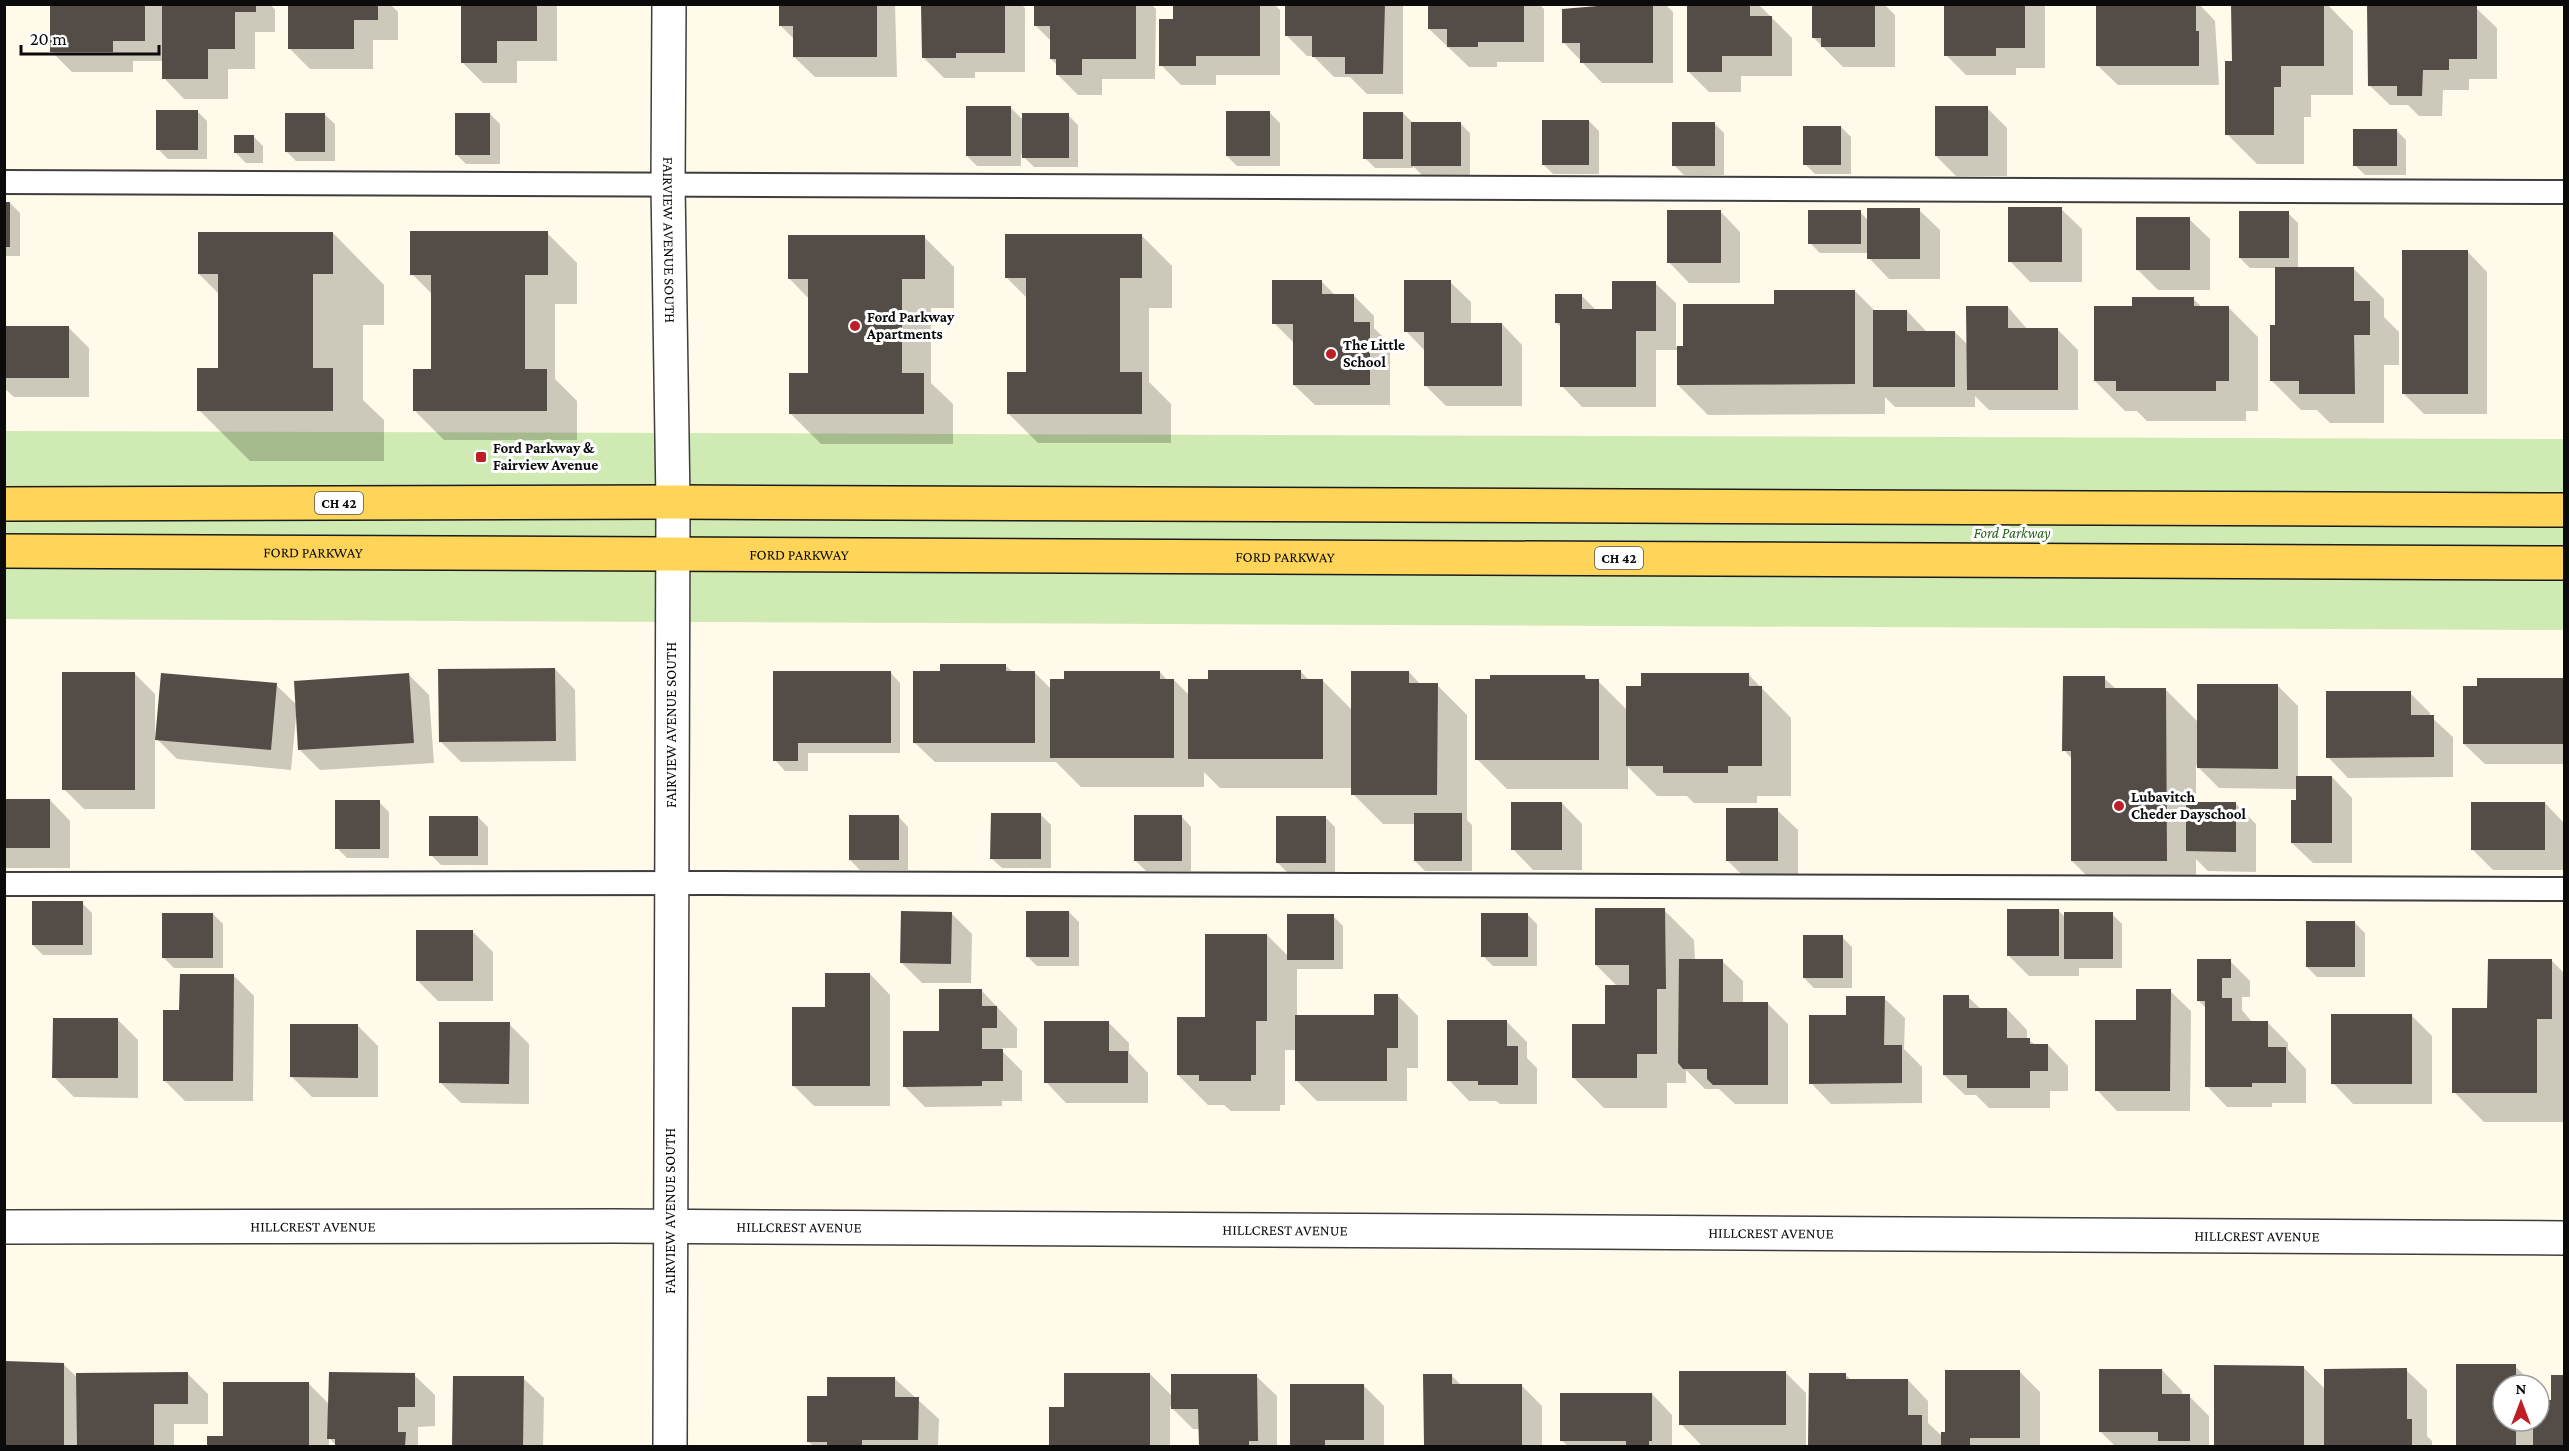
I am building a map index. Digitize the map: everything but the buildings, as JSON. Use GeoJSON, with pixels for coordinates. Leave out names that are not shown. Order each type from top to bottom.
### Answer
{"type":"FeatureCollection","features":[{"type":"Feature","properties":{"kind":"main road","name":"CH 42"},"geometry":{"type":"LineString","coordinates":[[4,504],[673,502],[2565,510]]}},
{"type":"Feature","properties":{"kind":"main road","name":"FORD PARKWAY"},"geometry":{"type":"LineString","coordinates":[[4,550],[2565,563]]}},
{"type":"Feature","properties":{"kind":"street","name":"FAIRVIEW AVENUE SOUTH"},"geometry":{"type":"LineString","coordinates":[[669,4],[668,185],[673,502],[670,1446]]}},
{"type":"Feature","properties":{"kind":"street","name":"HILLCREST AVENUE"},"geometry":{"type":"LineString","coordinates":[[4,1227],[670,1227],[2565,1238]]}},
{"type":"Feature","properties":{"kind":"lane"},"geometry":{"type":"LineString","coordinates":[[4,182],[2565,192]]}},
{"type":"Feature","properties":{"kind":"lane"},"geometry":{"type":"LineString","coordinates":[[4,884],[670,883],[2565,889]]}},
{"type":"Feature","properties":{"kind":"green space","name":"Ford Parkway"},"geometry":{"type":"Polygon","coordinates":[[[5,431],[2564,439],[2564,630],[5,619],[5,431]]]}},
{"type":"Feature","properties":{"kind":"place","name":"Ford Parkway Apartments"},"geometry":{"type":"Point","coordinates":[855,326]}},
{"type":"Feature","properties":{"kind":"place","name":"The Little School"},"geometry":{"type":"Point","coordinates":[1331,354]}},
{"type":"Feature","properties":{"kind":"place","name":"Ford Parkway & Fairview Avenue"},"geometry":{"type":"Point","coordinates":[481,457]}},
{"type":"Feature","properties":{"kind":"place","name":"Lubavitch Cheder Dayschool"},"geometry":{"type":"Point","coordinates":[2119,806]}}]}
